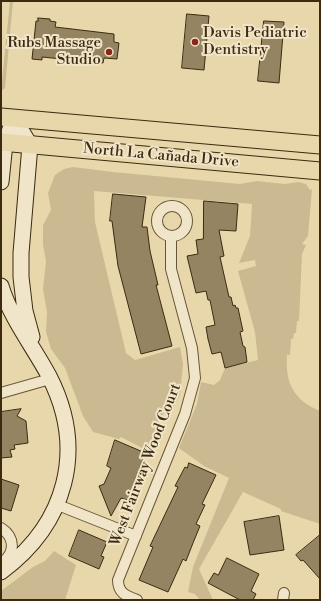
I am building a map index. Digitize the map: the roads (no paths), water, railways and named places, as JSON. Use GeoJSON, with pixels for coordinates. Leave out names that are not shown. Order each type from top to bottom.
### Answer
{"type":"FeatureCollection","features":[{"type":"Feature","properties":{"kind":"main road","name":"North La Cañada Drive"},"geometry":{"type":"LineString","coordinates":[[8,118],[320,144]]}},
{"type":"Feature","properties":{"kind":"main road","name":"North La Cañada Drive"},"geometry":{"type":"LineString","coordinates":[[3,142],[320,171]]}},
{"type":"Feature","properties":{"kind":"street"},"geometry":{"type":"LineString","coordinates":[[1,182],[3,142],[8,118]]}},
{"type":"Feature","properties":{"kind":"street"},"geometry":{"type":"LineString","coordinates":[[8,118],[30,145],[20,253],[20,277],[25,311],[37,354]]}},
{"type":"Feature","properties":{"kind":"street","name":"West Fairway Wood Court"},"geometry":{"type":"LineString","coordinates":[[137,600],[124,594],[118,586],[118,580],[185,414],[195,378],[192,348],[171,269],[171,236]]}},
{"type":"Feature","properties":{"kind":"street"},"geometry":{"type":"LineString","coordinates":[[1,286],[10,311],[37,354],[50,379],[65,421],[67,439],[66,469],[58,505],[51,518],[24,554],[4,565]]}},
{"type":"Feature","properties":{"kind":"street"},"geometry":{"type":"LineString","coordinates":[[1,393],[50,379]]}},
{"type":"Feature","properties":{"kind":"street"},"geometry":{"type":"LineString","coordinates":[[58,505],[136,536]]}},
{"type":"Feature","properties":{"kind":"street"},"geometry":{"type":"LineString","coordinates":[[1,528],[7,532],[12,543],[12,549],[4,565]]}},
{"type":"Feature","properties":{"kind":"place","name":"Davis Pediatric Dentistry"},"geometry":{"type":"Point","coordinates":[195,42]}},
{"type":"Feature","properties":{"kind":"place","name":"Rubs Massage Studio"},"geometry":{"type":"Point","coordinates":[109,52]}}]}
